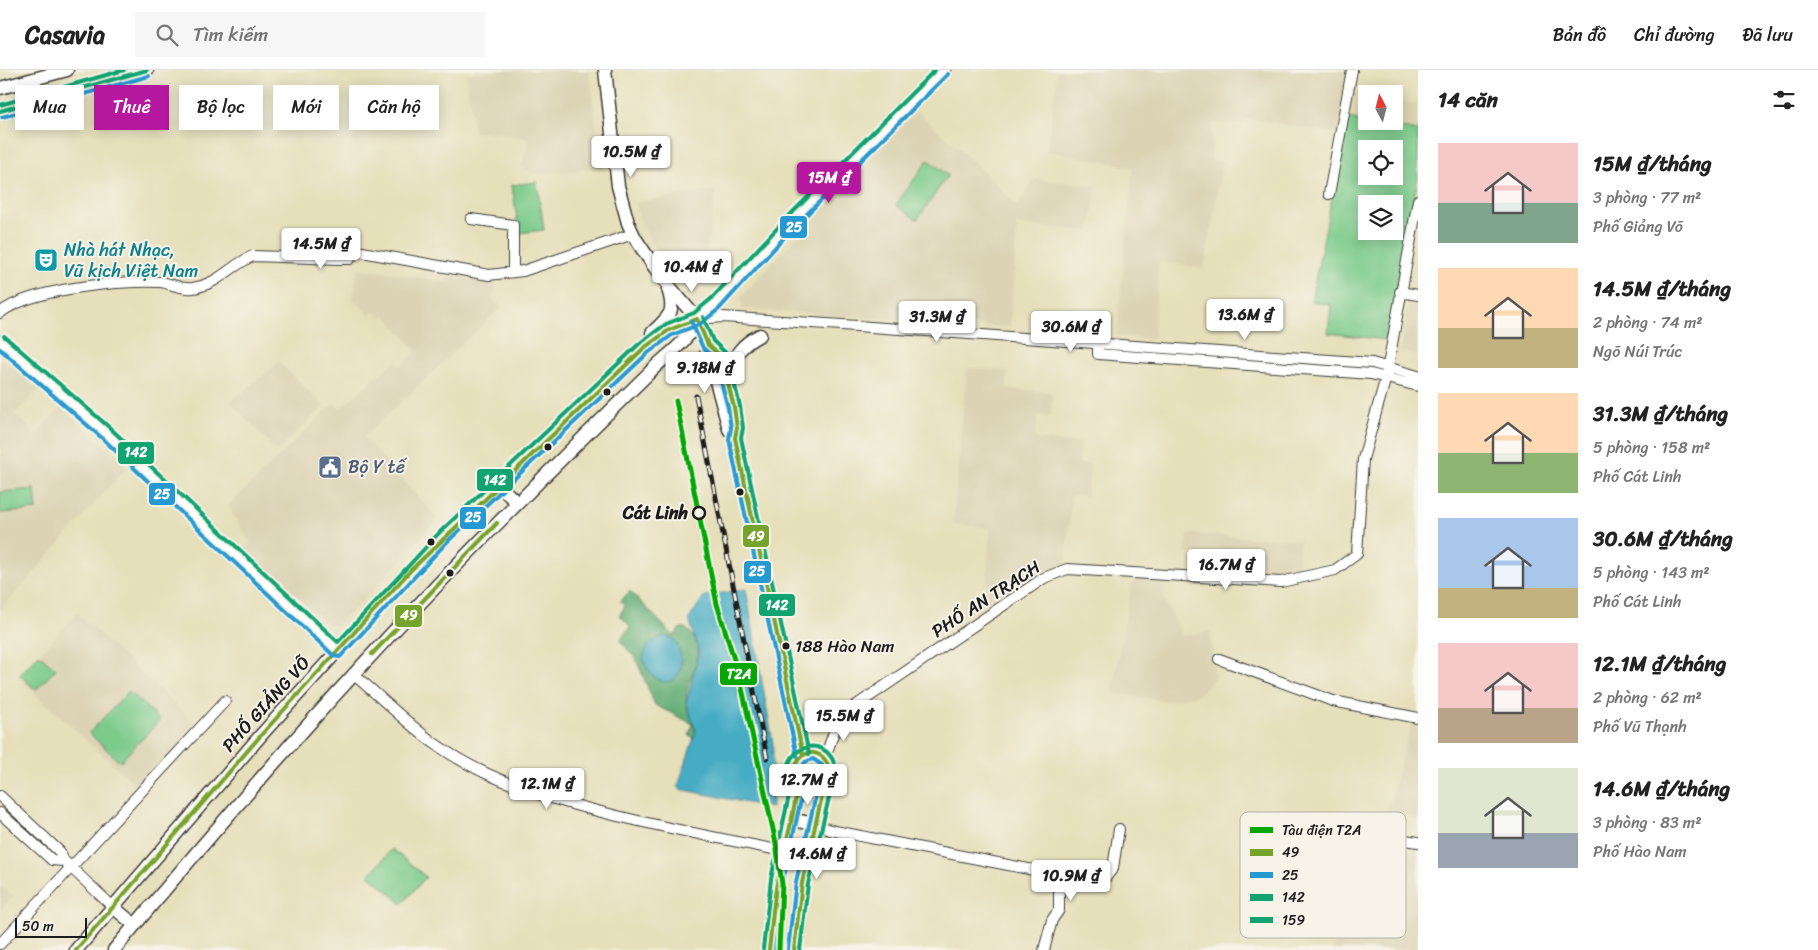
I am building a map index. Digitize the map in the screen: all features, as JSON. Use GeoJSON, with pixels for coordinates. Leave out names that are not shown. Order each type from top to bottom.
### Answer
{"type":"FeatureCollection","features":[{"type":"Feature","properties":{"kind":"main road"},"geometry":{"type":"LineString","coordinates":[[0,88],[67,70]]}},
{"type":"Feature","properties":{"kind":"main road"},"geometry":{"type":"LineString","coordinates":[[0,111],[147,70]]}},
{"type":"Feature","properties":{"kind":"main road"},"geometry":{"type":"LineString","coordinates":[[605,70],[618,186],[633,234],[666,284],[697,319],[707,342],[721,356],[729,380],[737,428],[734,438]]}},
{"type":"Feature","properties":{"kind":"main road","name":"PHỐ GIẢNG VÕ"},"geometry":{"type":"LineString","coordinates":[[76,950],[262,734],[412,570],[644,348],[669,328],[697,319],[715,304],[788,225],[944,70]]}},
{"type":"Feature","properties":{"kind":"main road"},"geometry":{"type":"LineString","coordinates":[[644,348],[652,334],[672,313],[673,304],[666,284]]}},
{"type":"Feature","properties":{"kind":"main road","name":"PHỐ GIẢNG VÕ"},"geometry":{"type":"LineString","coordinates":[[114,950],[353,674],[517,503],[650,371],[679,346],[693,330],[697,319]]}},
{"type":"Feature","properties":{"kind":"main road"},"geometry":{"type":"LineString","coordinates":[[729,380],[732,362],[738,350],[748,340],[760,335]]}},
{"type":"Feature","properties":{"kind":"main road"},"geometry":{"type":"LineString","coordinates":[[679,346],[707,342]]}},
{"type":"Feature","properties":{"kind":"main road"},"geometry":{"type":"LineString","coordinates":[[707,342],[705,361],[716,381],[728,429],[734,438],[803,755]]}},
{"type":"Feature","properties":{"kind":"main road"},"geometry":{"type":"LineString","coordinates":[[500,486],[517,503]]}},
{"type":"Feature","properties":{"kind":"main road"},"geometry":{"type":"LineString","coordinates":[[769,950],[778,880],[798,785],[794,771],[798,760],[803,755],[814,752],[825,758],[830,769],[830,775],[824,787],[802,882],[794,950]]}},
{"type":"Feature","properties":{"kind":"main road"},"geometry":{"type":"LineString","coordinates":[[798,785],[808,792],[824,787]]}},
{"type":"Feature","properties":{"kind":"main road"},"geometry":{"type":"LineString","coordinates":[[792,820],[816,824]]}},
{"type":"Feature","properties":{"kind":"main road"},"geometry":{"type":"LineString","coordinates":[[114,907],[135,925]]}},
{"type":"Feature","properties":{"kind":"street"},"geometry":{"type":"LineString","coordinates":[[1329,194],[1352,70]]}},
{"type":"Feature","properties":{"kind":"street"},"geometry":{"type":"LineString","coordinates":[[1386,372],[1418,200]]}},
{"type":"Feature","properties":{"kind":"street"},"geometry":{"type":"LineString","coordinates":[[471,219],[513,225],[513,272]]}},
{"type":"Feature","properties":{"kind":"street"},"geometry":{"type":"LineString","coordinates":[[0,313],[7,307],[27,300],[91,285],[125,281],[163,282],[185,288],[194,288],[220,279],[244,259],[253,256],[350,259],[354,252],[362,252],[489,275],[524,271],[633,234]]}},
{"type":"Feature","properties":{"kind":"street"},"geometry":{"type":"LineString","coordinates":[[1400,292],[1418,295]]}},
{"type":"Feature","properties":{"kind":"street"},"geometry":{"type":"LineString","coordinates":[[697,319],[723,317],[1098,342],[1372,363],[1386,372],[1418,386]]}},
{"type":"Feature","properties":{"kind":"street"},"geometry":{"type":"LineString","coordinates":[[0,341],[106,433],[338,650]]}},
{"type":"Feature","properties":{"kind":"street"},"geometry":{"type":"LineString","coordinates":[[1098,342],[1098,354],[1312,369],[1386,372],[1418,376]]}},
{"type":"Feature","properties":{"kind":"street","name":"PHỐ AN TRẠCH"},"geometry":{"type":"LineString","coordinates":[[825,758],[839,717],[1044,578],[1067,569],[1281,582],[1335,570],[1357,554],[1363,459],[1386,372]]}},
{"type":"Feature","properties":{"kind":"street"},"geometry":{"type":"LineString","coordinates":[[1219,659],[1333,701],[1418,718]]}},
{"type":"Feature","properties":{"kind":"street"},"geometry":{"type":"LineString","coordinates":[[353,674],[434,743],[479,769],[519,787],[579,808],[731,842],[808,856]]}},
{"type":"Feature","properties":{"kind":"street"},"geometry":{"type":"LineString","coordinates":[[0,944],[67,864],[225,701]]}},
{"type":"Feature","properties":{"kind":"street"},"geometry":{"type":"LineString","coordinates":[[0,796],[60,852],[67,864],[114,907]]}},
{"type":"Feature","properties":{"kind":"street"},"geometry":{"type":"LineString","coordinates":[[0,813],[52,860],[67,864]]}},
{"type":"Feature","properties":{"kind":"street"},"geometry":{"type":"LineString","coordinates":[[816,824],[830,830],[1059,874],[1106,877],[1113,868],[1119,830]]}},
{"type":"Feature","properties":{"kind":"street"},"geometry":{"type":"LineString","coordinates":[[1044,950],[1052,920],[1058,910],[1059,874]]}},
{"type":"Feature","properties":{"kind":"shaded area"},"geometry":{"type":"Polygon","coordinates":[[[500,70],[589,70],[602,168],[536,174],[521,168],[529,139],[501,133],[474,132],[466,74],[500,70]]]}},
{"type":"Feature","properties":{"kind":"shaded area"},"geometry":{"type":"Polygon","coordinates":[[[1058,70],[1350,70],[1339,134],[1245,118],[1244,124],[1212,123],[1211,161],[1223,162],[1204,268],[1159,262],[1153,339],[1116,336],[1133,167],[1047,151],[1058,70]]]}},
{"type":"Feature","properties":{"kind":"shaded area"},"geometry":{"type":"Polygon","coordinates":[[[1403,102],[1418,104],[1418,131],[1403,128],[1403,102]]]}},
{"type":"Feature","properties":{"kind":"shaded area"},"geometry":{"type":"Polygon","coordinates":[[[916,111],[982,169],[1017,206],[1034,179],[1096,186],[1090,231],[1017,225],[1010,327],[741,309],[741,296],[916,111]]]}},
{"type":"Feature","properties":{"kind":"shaded area"},"geometry":{"type":"Polygon","coordinates":[[[716,190],[705,261],[693,297],[651,243],[638,214],[636,202],[716,190]]]}},
{"type":"Feature","properties":{"kind":"shaded area","name":"Bộ Y tế"},"geometry":{"type":"Polygon","coordinates":[[[358,268],[448,282],[450,275],[497,285],[492,299],[502,307],[364,437],[438,519],[367,597],[336,626],[327,624],[245,549],[250,543],[228,506],[334,403],[340,408],[396,360],[401,366],[417,351],[385,315],[381,318],[375,311],[370,315],[353,299],[358,268]]]}},
{"type":"Feature","properties":{"kind":"shaded area"},"geometry":{"type":"Polygon","coordinates":[[[1408,305],[1418,306],[1418,356],[1400,351],[1408,305]]]}},
{"type":"Feature","properties":{"kind":"shaded area"},"geometry":{"type":"Polygon","coordinates":[[[0,358],[39,390],[15,414],[36,434],[61,408],[121,459],[125,469],[0,611],[0,358]]]}},
{"type":"Feature","properties":{"kind":"shaded area"},"geometry":{"type":"Polygon","coordinates":[[[279,362],[324,406],[277,451],[230,402],[279,362]]]}},
{"type":"Feature","properties":{"kind":"shaded area"},"geometry":{"type":"Polygon","coordinates":[[[967,368],[1008,371],[1007,389],[1053,392],[1051,416],[1038,415],[1035,439],[1081,443],[1079,463],[1090,464],[1087,496],[1071,495],[1066,567],[985,614],[990,528],[953,524],[967,368]]]}},
{"type":"Feature","properties":{"kind":"shaded area"},"geometry":{"type":"Polygon","coordinates":[[[1188,534],[1300,540],[1298,566],[1283,569],[1228,568],[1229,558],[1185,553],[1188,534]]]}},
{"type":"Feature","properties":{"kind":"shaded area"},"geometry":{"type":"Polygon","coordinates":[[[1133,577],[1164,581],[1164,598],[1182,636],[1210,631],[1215,677],[1198,695],[1168,701],[1112,693],[1133,577]]]}},
{"type":"Feature","properties":{"kind":"shaded area"},"geometry":{"type":"Polygon","coordinates":[[[77,613],[197,725],[139,788],[18,678],[77,613]]]}},
{"type":"Feature","properties":{"kind":"shaded area"},"geometry":{"type":"Polygon","coordinates":[[[1411,725],[1418,727],[1418,819],[1406,816],[1406,812],[1387,811],[1411,725]]]}},
{"type":"Feature","properties":{"kind":"shaded area"},"geometry":{"type":"Polygon","coordinates":[[[1409,847],[1418,849],[1418,950],[1333,950],[1336,938],[1406,938],[1406,853],[1408,853],[1409,847]]]}},
{"type":"Feature","properties":{"kind":"shaded area"},"geometry":{"type":"Polygon","coordinates":[[[0,885],[13,896],[0,911],[0,885]]]}},
{"type":"Feature","properties":{"kind":"green space"},"geometry":{"type":"Polygon","coordinates":[[[1348,118],[1358,120],[1358,130],[1403,130],[1403,128],[1418,131],[1418,178],[1386,340],[1328,333],[1331,305],[1311,301],[1348,118]]]}},
{"type":"Feature","properties":{"kind":"green space"},"geometry":{"type":"Polygon","coordinates":[[[928,160],[948,175],[917,220],[896,205],[928,160]]]}},
{"type":"Feature","properties":{"kind":"green space"},"geometry":{"type":"Polygon","coordinates":[[[537,182],[544,230],[519,233],[512,185],[537,182]]]}},
{"type":"Feature","properties":{"kind":"green space"},"geometry":{"type":"Polygon","coordinates":[[[690,365],[699,370],[704,379],[694,380],[694,372],[688,370],[683,374],[685,382],[677,383],[669,375],[681,366],[690,365]]]}},
{"type":"Feature","properties":{"kind":"green space"},"geometry":{"type":"Polygon","coordinates":[[[35,489],[37,510],[0,513],[0,492],[35,489]]]}},
{"type":"Feature","properties":{"kind":"green space"},"geometry":{"type":"Polygon","coordinates":[[[630,591],[674,636],[680,628],[685,628],[693,636],[697,644],[698,653],[686,700],[694,723],[694,738],[689,735],[693,724],[655,705],[636,659],[620,641],[630,626],[619,615],[625,607],[620,601],[630,591]]]}},
{"type":"Feature","properties":{"kind":"green space"},"geometry":{"type":"Polygon","coordinates":[[[39,654],[56,669],[36,690],[20,675],[39,654]]]}},
{"type":"Feature","properties":{"kind":"green space"},"geometry":{"type":"Polygon","coordinates":[[[129,691],[160,720],[120,762],[89,733],[129,691]]]}},
{"type":"Feature","properties":{"kind":"green space"},"geometry":{"type":"Polygon","coordinates":[[[392,849],[426,877],[402,904],[369,875],[392,849]]]}},
{"type":"Feature","properties":{"kind":"water"},"geometry":{"type":"Polygon","coordinates":[[[746,589],[773,744],[772,808],[680,789],[678,786],[696,731],[686,703],[699,652],[689,619],[704,596],[746,589]]]}},
{"type":"Feature","properties":{"kind":"water"},"geometry":{"type":"Polygon","coordinates":[[[663,636],[673,638],[680,652],[681,665],[678,674],[673,680],[665,682],[657,679],[649,671],[643,658],[648,645],[663,636]]]}},
{"type":"Feature","properties":{"kind":"railway"},"geometry":{"type":"LineString","coordinates":[[696,396],[767,758]]}},
{"type":"Feature","properties":{"kind":"metro line","name":"T2A"},"geometry":{"type":"LineString","coordinates":[[676,401],[717,604],[740,679],[776,843],[782,884],[779,950]]}},
{"type":"Feature","properties":{"kind":"transit line","name":"142"},"geometry":{"type":"LineString","coordinates":[[0,105],[124,70]]}},
{"type":"Feature","properties":{"kind":"transit line","name":"159"},"geometry":{"type":"LineString","coordinates":[[0,111],[147,70]]}},
{"type":"Feature","properties":{"kind":"transit line","name":"142"},"geometry":{"type":"LineString","coordinates":[[4,336],[110,428],[338,642],[439,533],[640,343],[666,324],[694,313],[711,299],[784,221],[935,70]]}},
{"type":"Feature","properties":{"kind":"transit line","name":"25"},"geometry":{"type":"LineString","coordinates":[[0,349],[102,438],[334,656],[340,657],[447,542],[648,353],[672,335],[700,324],[719,309],[792,229],[948,74]]}},
{"type":"Feature","properties":{"kind":"transit line","name":"25"},"geometry":{"type":"LineString","coordinates":[[2,117],[149,76]]}},
{"type":"Feature","properties":{"kind":"transit line","name":"142"},"geometry":{"type":"LineString","coordinates":[[703,317],[713,341],[727,354],[740,406],[743,428],[741,438],[809,754]]}},
{"type":"Feature","properties":{"kind":"transit line","name":"49"},"geometry":{"type":"LineString","coordinates":[[76,950],[262,734],[411,570],[644,348],[669,330],[697,319],[708,345],[721,356],[734,407],[737,428],[735,438],[803,755]]}},
{"type":"Feature","properties":{"kind":"transit line","name":"25"},"geometry":{"type":"LineString","coordinates":[[691,321],[703,348],[715,359],[728,408],[731,428],[729,439],[797,756]]}},
{"type":"Feature","properties":{"kind":"transit line","name":"49"},"geometry":{"type":"LineString","coordinates":[[372,654],[497,523]]}},
{"type":"Feature","properties":{"kind":"transit line","name":"142"},"geometry":{"type":"LineString","coordinates":[[763,949],[771,879],[791,786],[788,773],[790,762],[795,754],[804,748],[813,747],[823,749],[831,756],[836,769],[808,884],[800,950]]}},
{"type":"Feature","properties":{"kind":"transit line","name":"49"},"geometry":{"type":"LineString","coordinates":[[769,950],[776,887],[796,799],[797,785],[794,769],[800,758],[813,753],[820,755],[825,760],[828,767],[828,776],[802,883],[794,950]]}},
{"type":"Feature","properties":{"kind":"transit line","name":"25"},"geometry":{"type":"LineString","coordinates":[[775,950],[783,881],[804,786],[801,770],[805,762],[813,759],[822,765],[823,776],[818,786],[796,882],[788,949]]}},
{"type":"Feature","properties":{"kind":"place","name":"Nhà hát Nhạc, Vũ kịch Việt Nam"},"geometry":{"type":"Point","coordinates":[46,260]}},
{"type":"Feature","properties":{"kind":"place","name":"Bộ Y tế"},"geometry":{"type":"Point","coordinates":[330,467]}},
{"type":"Feature","properties":{"kind":"place","name":"Cát Linh"},"geometry":{"type":"Point","coordinates":[699,513]}},
{"type":"Feature","properties":{"kind":"place","name":"188 Hào Nam"},"geometry":{"type":"Point","coordinates":[786,646]}}]}
